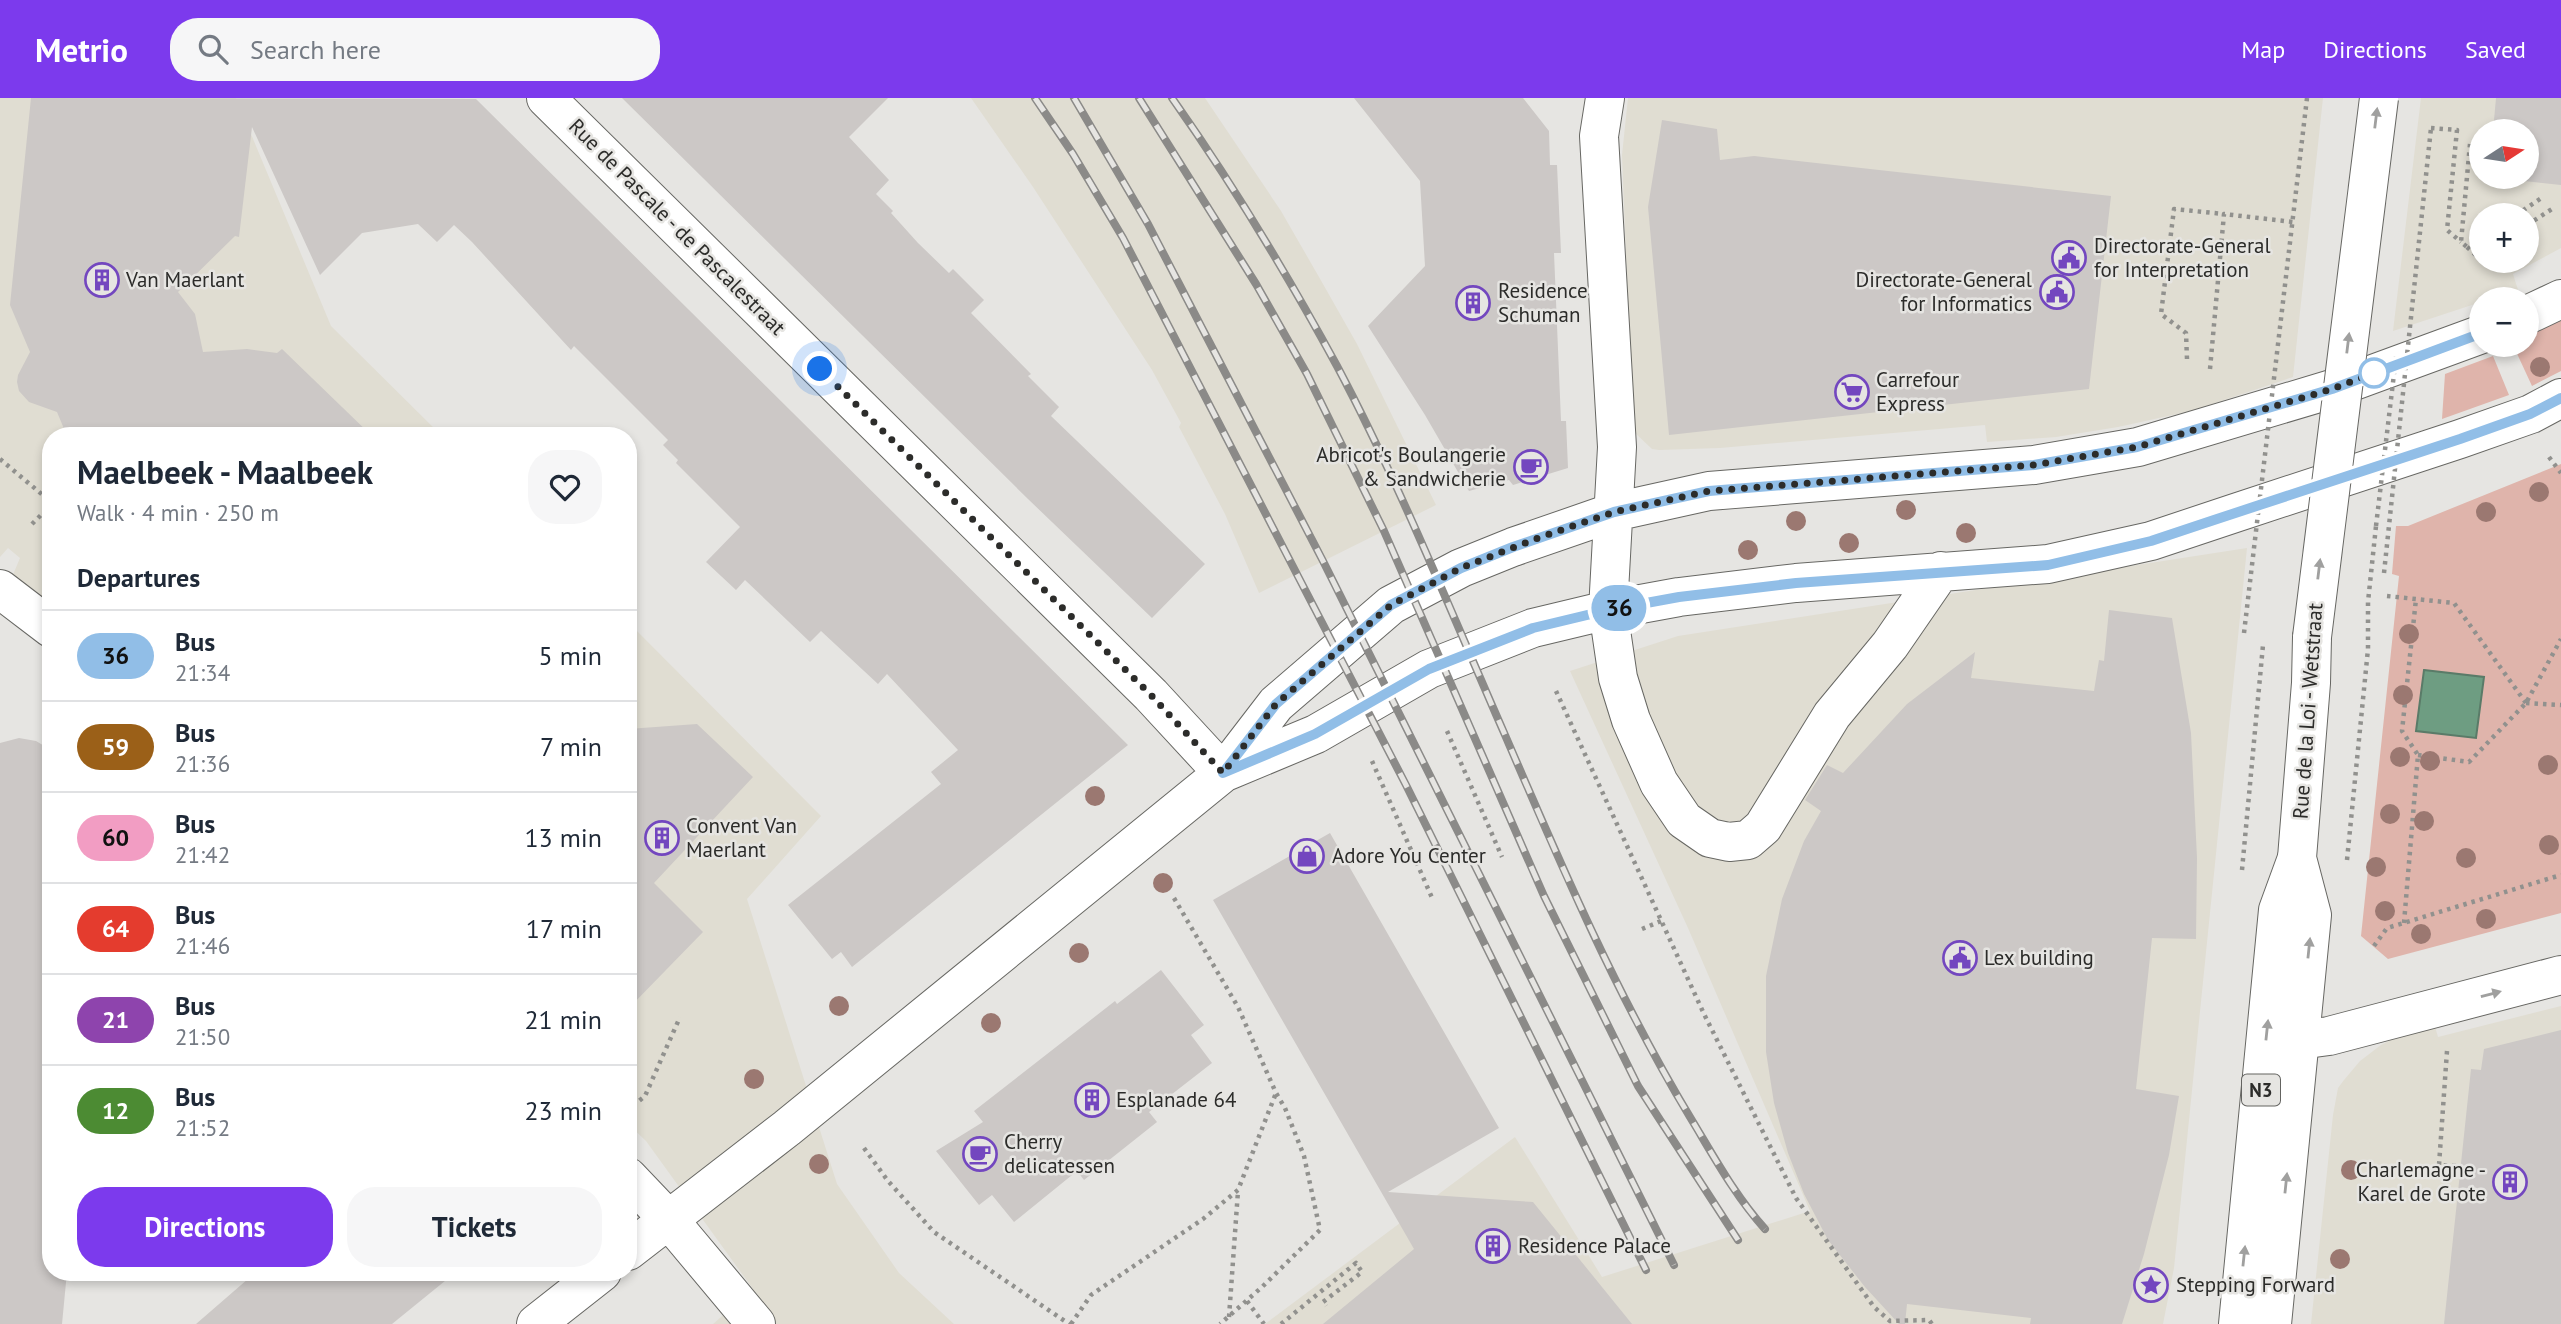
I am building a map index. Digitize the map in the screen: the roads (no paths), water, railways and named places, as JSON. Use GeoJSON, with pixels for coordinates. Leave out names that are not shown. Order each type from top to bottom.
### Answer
{"type":"FeatureCollection","features":[{"type":"Feature","properties":{"kind":"main road","name":"Rue de Pascale - de Pascalestraat"},"geometry":{"type":"LineString","coordinates":[[547,98],[1141,685],[1223,773]]}},
{"type":"Feature","properties":{"kind":"main road"},"geometry":{"type":"LineString","coordinates":[[1605,98],[1599,136],[1617,447],[1608,610],[1618,678],[1631,720],[1659,783],[1684,820],[1710,838],[1729,842],[1748,840],[1763,827],[1832,715],[1890,645],[1941,571]]}},
{"type":"Feature","properties":{"kind":"main road","name":"Rue de la Loi - Wetstraat"},"geometry":{"type":"LineString","coordinates":[[2272,1324],[2312,915],[2297,858],[2311,683],[2312,637],[2379,98]]}},
{"type":"Feature","properties":{"kind":"main road"},"geometry":{"type":"LineString","coordinates":[[2539,309],[2561,299]]}},
{"type":"Feature","properties":{"kind":"main road"},"geometry":{"type":"LineString","coordinates":[[637,1244],[787,1128],[1223,773],[1276,704],[1391,605],[1461,568],[1614,512],[1709,491],[2034,465],[2137,447],[2332,389],[2469,339]]}},
{"type":"Feature","properties":{"kind":"main road"},"geometry":{"type":"LineString","coordinates":[[1223,773],[1315,734],[1429,669],[1533,628],[1679,597],[1796,583],[2048,565],[2151,541],[2460,439],[2530,414],[2561,398]]}},
{"type":"Feature","properties":{"kind":"main road"},"geometry":{"type":"LineString","coordinates":[[5,601],[42,623]]}},
{"type":"Feature","properties":{"kind":"main road","name":"N3"},"geometry":{"type":"LineString","coordinates":[[2238,1324],[2278,910],[2297,858]]}},
{"type":"Feature","properties":{"kind":"main road"},"geometry":{"type":"LineString","coordinates":[[2299,1040],[2329,1036],[2561,975]]}},
{"type":"Feature","properties":{"kind":"main road"},"geometry":{"type":"LineString","coordinates":[[637,1187],[669,1220],[756,1324]]}},
{"type":"Feature","properties":{"kind":"main road"},"geometry":{"type":"LineString","coordinates":[[536,1324],[576,1312],[595,1281]]}},
{"type":"Feature","properties":{"kind":"railway"},"geometry":{"type":"LineString","coordinates":[[1035,98],[1073,154],[1123,238],[1406,785],[1646,1270]]}},
{"type":"Feature","properties":{"kind":"railway"},"geometry":{"type":"LineString","coordinates":[[1074,98],[1148,224],[1323,561],[1674,1265]]}},
{"type":"Feature","properties":{"kind":"railway"},"geometry":{"type":"LineString","coordinates":[[1139,98],[1256,284],[1307,374],[1384,531],[1544,896],[1638,1086],[1738,1240]]}},
{"type":"Feature","properties":{"kind":"railway"},"geometry":{"type":"LineString","coordinates":[[1172,98],[1258,229],[1337,366],[1404,503],[1547,833],[1614,977],[1663,1071],[1707,1146],[1734,1189],[1765,1229]]}},
{"type":"Feature","properties":{"kind":"place","name":"Directorate-General for Interpretation"},"geometry":{"type":"Point","coordinates":[2069,258]}},
{"type":"Feature","properties":{"kind":"place","name":"Van Maerlant"},"geometry":{"type":"Point","coordinates":[102,280]}},
{"type":"Feature","properties":{"kind":"place","name":"Directorate-General for Informatics"},"geometry":{"type":"Point","coordinates":[2057,292]}},
{"type":"Feature","properties":{"kind":"place","name":"Residence Schuman"},"geometry":{"type":"Point","coordinates":[1473,303]}},
{"type":"Feature","properties":{"kind":"place","name":"Carrefour Express"},"geometry":{"type":"Point","coordinates":[1852,392]}},
{"type":"Feature","properties":{"kind":"place","name":"Abricot's Boulangerie & Sandwicherie"},"geometry":{"type":"Point","coordinates":[1531,467]}},
{"type":"Feature","properties":{"kind":"place","name":"Convent Van Maerlant"},"geometry":{"type":"Point","coordinates":[662,838]}},
{"type":"Feature","properties":{"kind":"place","name":"Adore You Center"},"geometry":{"type":"Point","coordinates":[1307,856]}},
{"type":"Feature","properties":{"kind":"place","name":"Lex building"},"geometry":{"type":"Point","coordinates":[1960,958]}},
{"type":"Feature","properties":{"kind":"place","name":"Esplanade 64"},"geometry":{"type":"Point","coordinates":[1092,1100]}},
{"type":"Feature","properties":{"kind":"place","name":"Cherry delicatessen"},"geometry":{"type":"Point","coordinates":[980,1154]}},
{"type":"Feature","properties":{"kind":"place","name":"Charlemagne - Karel de Grote"},"geometry":{"type":"Point","coordinates":[2510,1182]}},
{"type":"Feature","properties":{"kind":"place","name":"Residence Palace"},"geometry":{"type":"Point","coordinates":[1493,1246]}},
{"type":"Feature","properties":{"kind":"place","name":"Stepping Forward"},"geometry":{"type":"Point","coordinates":[2151,1285]}}]}
